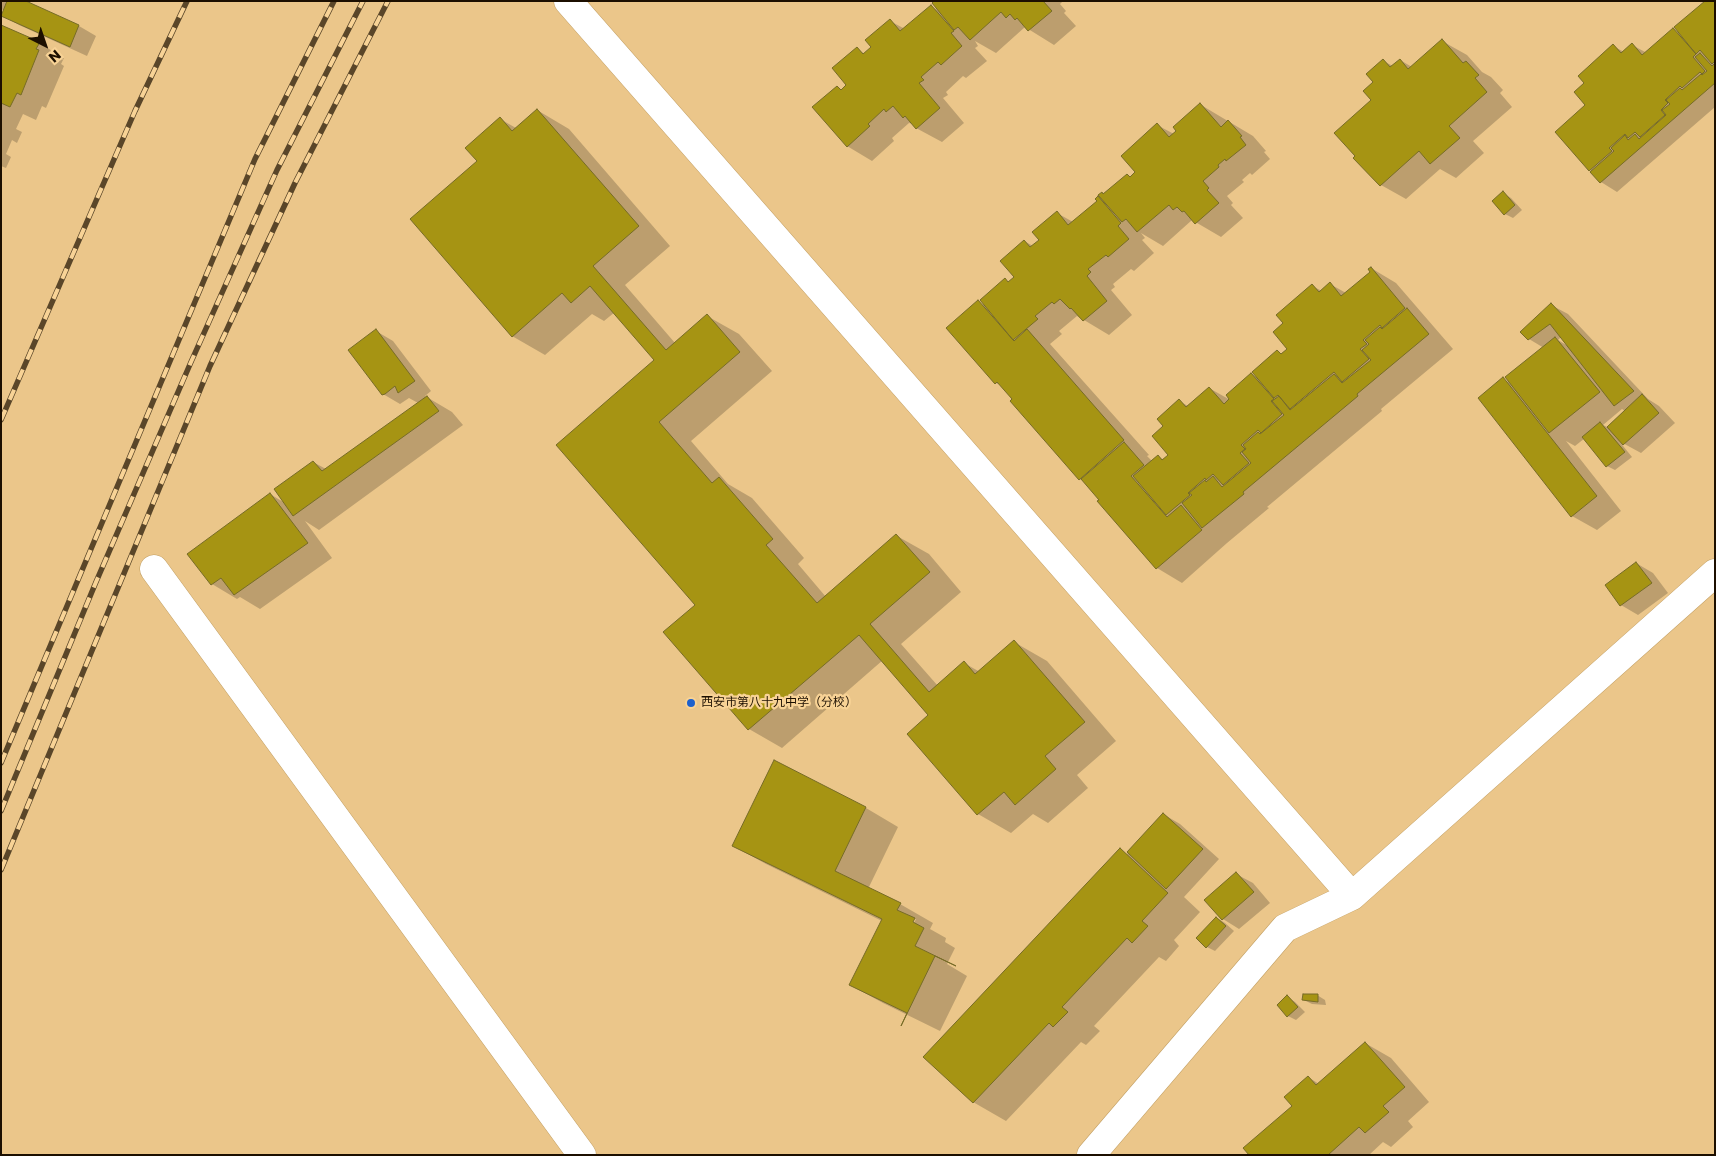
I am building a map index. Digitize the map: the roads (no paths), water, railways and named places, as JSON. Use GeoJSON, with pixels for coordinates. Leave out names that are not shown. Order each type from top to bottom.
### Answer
{"type":"FeatureCollection","features":[{"type":"Feature","properties":{"kind":"street"},"geometry":{"type":"LineString","coordinates":[[568,1],[1352,896]]}},
{"type":"Feature","properties":{"kind":"street"},"geometry":{"type":"LineString","coordinates":[[154,569],[582,1155]]}},
{"type":"Feature","properties":{"kind":"street"},"geometry":{"type":"LineString","coordinates":[[1091,1155],[1285,928],[1352,896],[1715,573]]}},
{"type":"Feature","properties":{"kind":"railway"},"geometry":{"type":"LineString","coordinates":[[1,420],[135,111],[187,1]]}},
{"type":"Feature","properties":{"kind":"railway"},"geometry":{"type":"LineString","coordinates":[[1,763],[255,159],[334,1]]}},
{"type":"Feature","properties":{"kind":"railway"},"geometry":{"type":"LineString","coordinates":[[1,811],[96,582],[191,362],[277,170],[363,1]]}},
{"type":"Feature","properties":{"kind":"railway"},"geometry":{"type":"LineString","coordinates":[[1,870],[210,366],[295,183],[388,1]]}},
{"type":"Feature","properties":{"kind":"place","name":"西安市第八十九中学（分校）"},"geometry":{"type":"Point","coordinates":[691,703]}}]}
